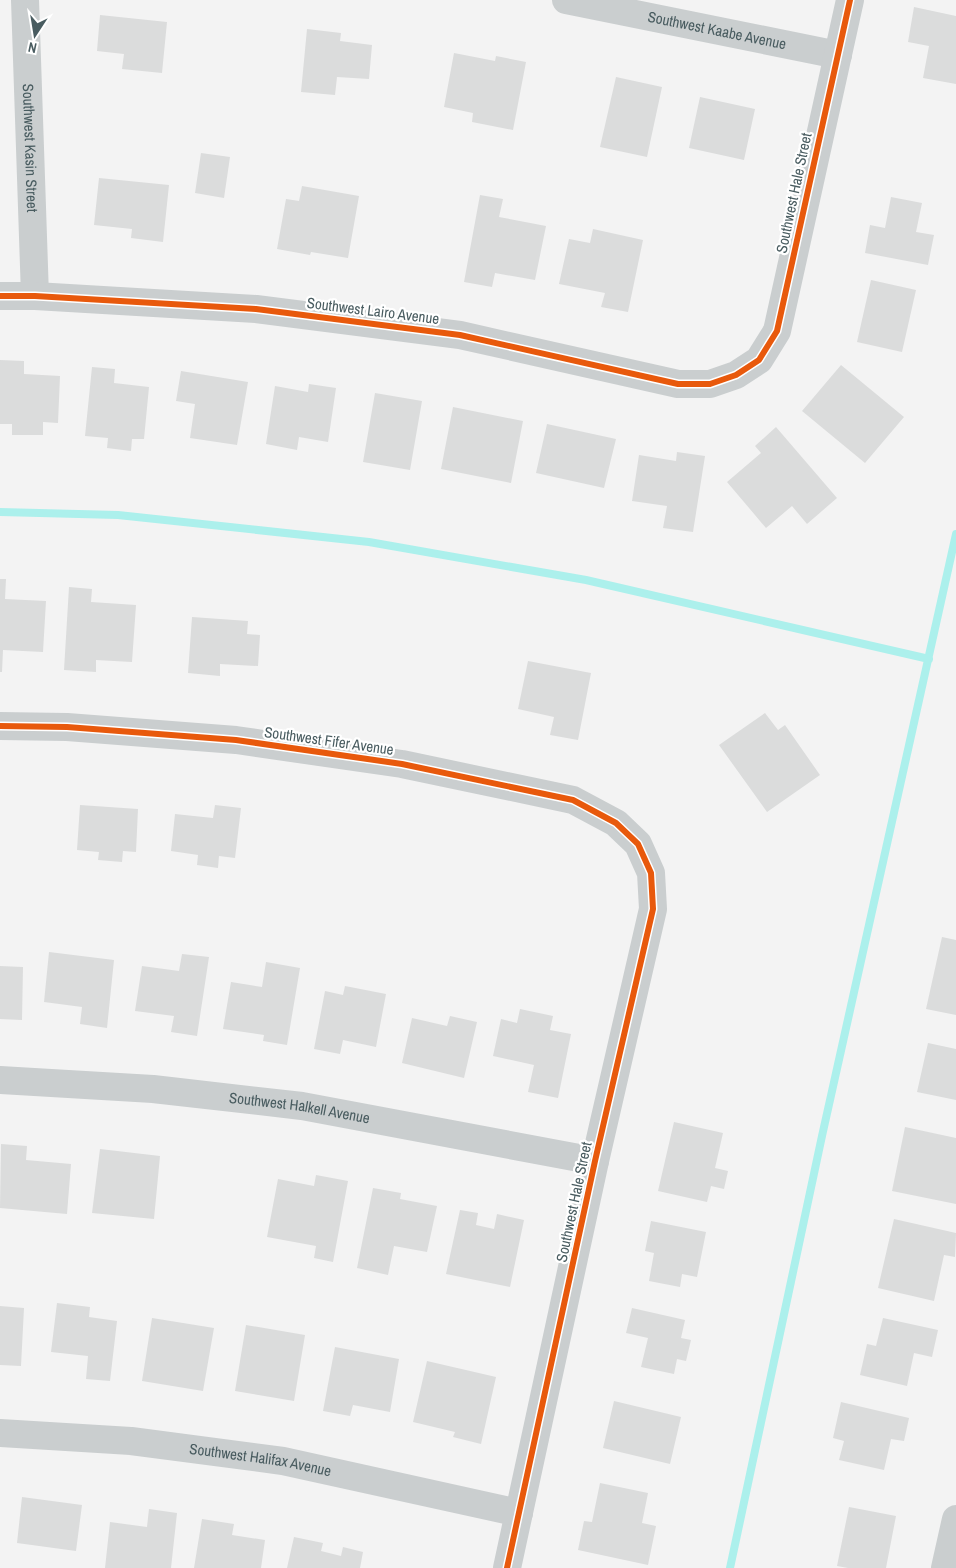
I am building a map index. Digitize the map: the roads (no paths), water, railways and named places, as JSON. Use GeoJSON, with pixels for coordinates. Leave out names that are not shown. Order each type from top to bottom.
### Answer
{"type":"FeatureCollection","features":[{"type":"Feature","properties":{"kind":"street","name":"Southwest Kasin Street"},"geometry":{"type":"LineString","coordinates":[[25,0],[35,296]]}},
{"type":"Feature","properties":{"kind":"street","name":"Southwest Kaabe Avenue"},"geometry":{"type":"LineString","coordinates":[[566,0],[838,55]]}},
{"type":"Feature","properties":{"kind":"street","name":"Southwest Hale Street"},"geometry":{"type":"LineString","coordinates":[[736,375],[759,360],[777,331],[850,0]]}},
{"type":"Feature","properties":{"kind":"street","name":"Southwest Lairo Avenue"},"geometry":{"type":"LineString","coordinates":[[0,296],[35,296],[256,310],[460,335],[678,384],[710,384],[736,375]]}},
{"type":"Feature","properties":{"kind":"street","name":"Southwest Fifer Avenue"},"geometry":{"type":"LineString","coordinates":[[0,726],[67,727],[236,740],[402,764],[573,800],[616,823],[638,844]]}},
{"type":"Feature","properties":{"kind":"street","name":"Southwest Hale Street"},"geometry":{"type":"LineString","coordinates":[[507,1568],[595,1162],[653,909],[651,873],[638,844]]}},
{"type":"Feature","properties":{"kind":"street","name":"Southwest Halkell Avenue"},"geometry":{"type":"LineString","coordinates":[[0,1080],[153,1089],[302,1106],[595,1162]]}},
{"type":"Feature","properties":{"kind":"street","name":"Southwest Halifax Avenue"},"geometry":{"type":"LineString","coordinates":[[0,1433],[131,1441],[283,1461],[519,1513]]}},
{"type":"Feature","properties":{"kind":"street"},"geometry":{"type":"LineString","coordinates":[[946,1568],[956,1519]]}},
{"type":"Feature","properties":{"kind":"waterway"},"geometry":{"type":"LineString","coordinates":[[0,512],[118,515],[369,542],[586,580],[929,659]]}},
{"type":"Feature","properties":{"kind":"waterway"},"geometry":{"type":"LineString","coordinates":[[730,1568],[822,1136],[956,534]]}}]}
